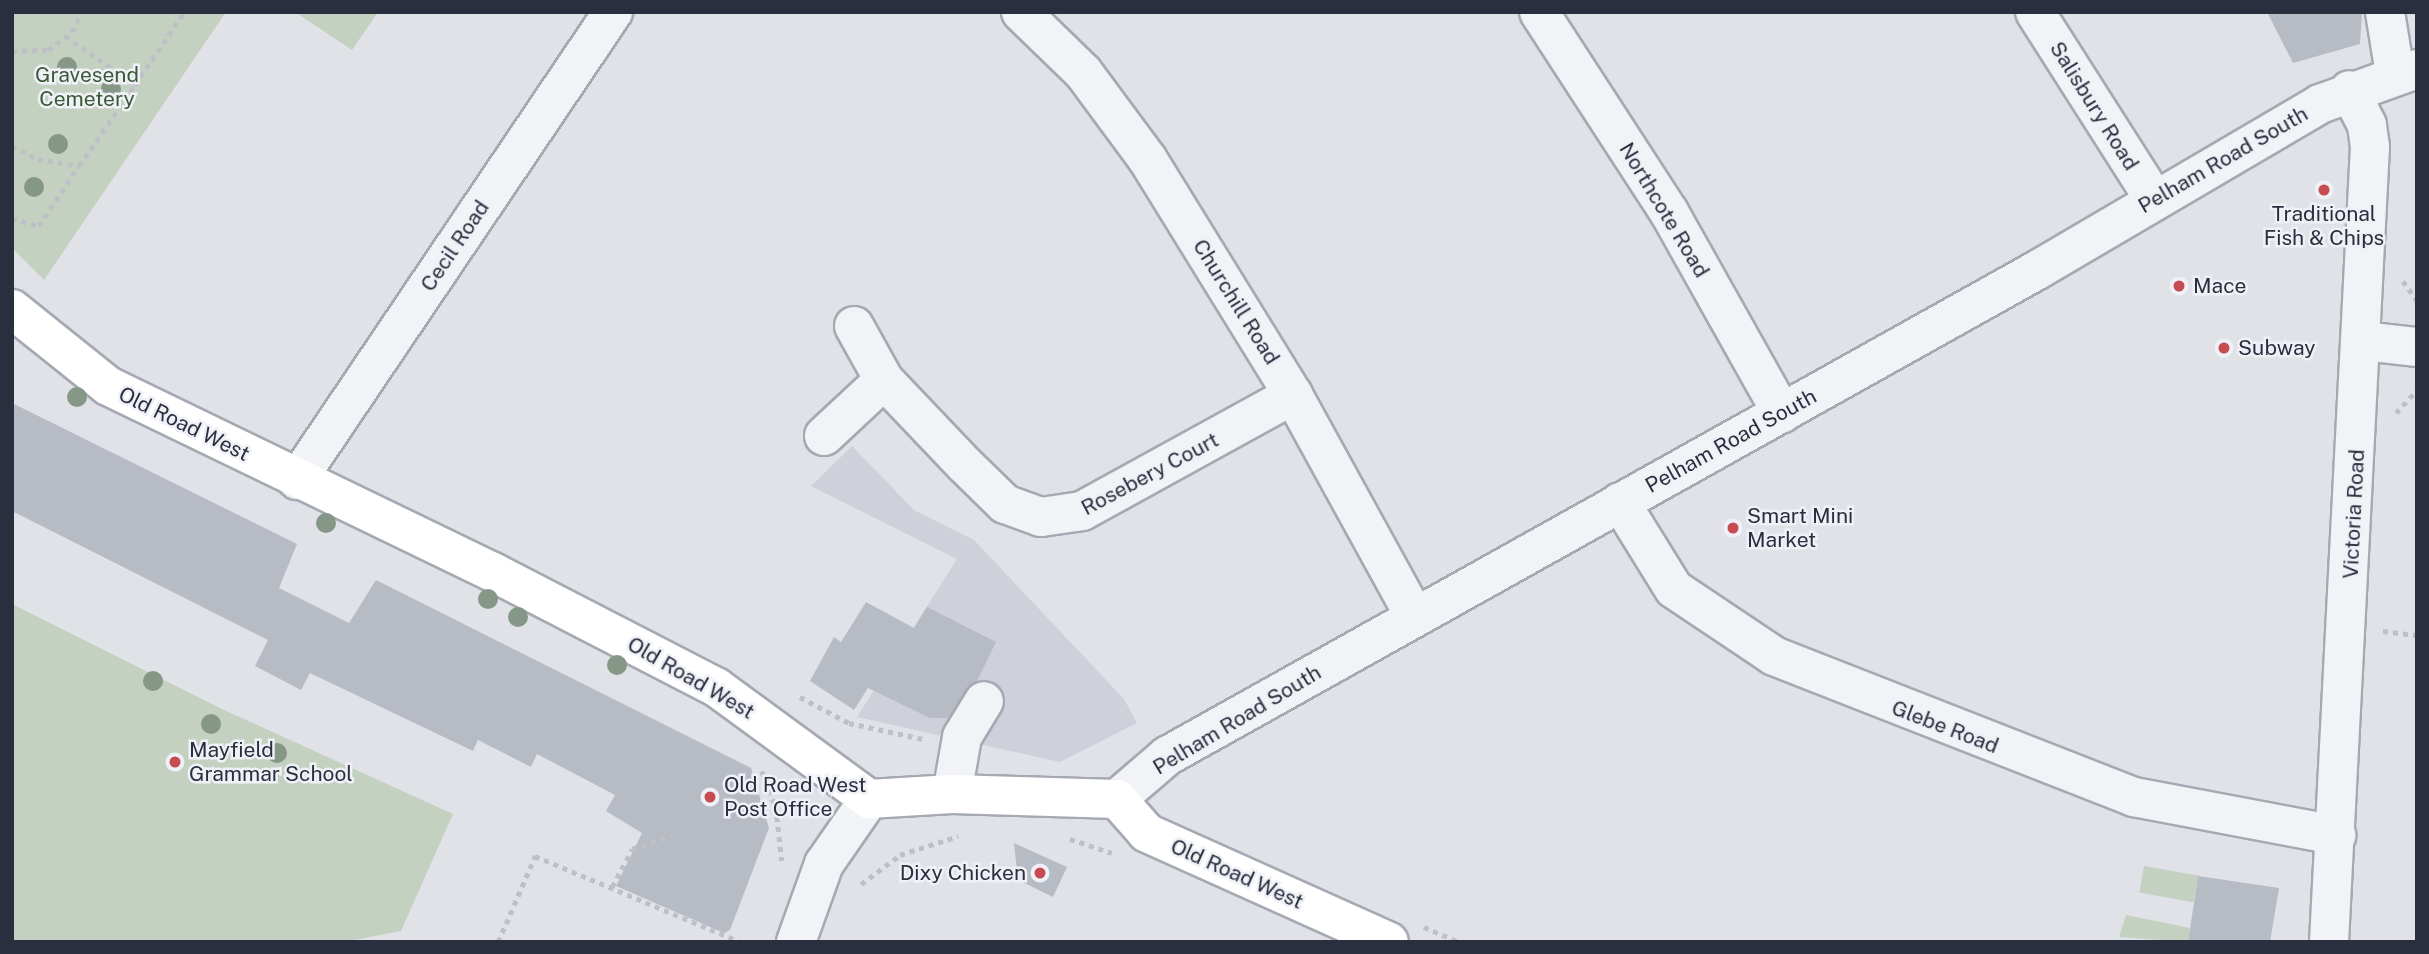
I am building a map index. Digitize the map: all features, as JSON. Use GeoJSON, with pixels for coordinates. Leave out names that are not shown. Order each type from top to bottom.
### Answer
{"type":"FeatureCollection","features":[{"type":"Feature","properties":{"kind":"main road","name":"Old Road West"},"geometry":{"type":"LineString","coordinates":[[12,309],[108,386],[297,480],[493,572],[716,687],[869,799]]}},
{"type":"Feature","properties":{"kind":"main road"},"geometry":{"type":"LineString","coordinates":[[869,799],[952,794],[1117,799]]}},
{"type":"Feature","properties":{"kind":"main road","name":"Old Road West"},"geometry":{"type":"LineString","coordinates":[[1117,799],[1147,833],[1400,931]]}},
{"type":"Feature","properties":{"kind":"street","name":"Cecil Road"},"geometry":{"type":"LineString","coordinates":[[297,480],[613,12]]}},
{"type":"Feature","properties":{"kind":"street","name":"Churchill Road"},"geometry":{"type":"LineString","coordinates":[[1021,12],[1083,72],[1131,135],[1293,395],[1415,617]]}},
{"type":"Feature","properties":{"kind":"street","name":"Northcote Road"},"geometry":{"type":"LineString","coordinates":[[1539,12],[1670,212],[1782,413]]}},
{"type":"Feature","properties":{"kind":"street","name":"Salisbury Road"},"geometry":{"type":"LineString","coordinates":[[2035,12],[2154,199]]}},
{"type":"Feature","properties":{"kind":"street"},"geometry":{"type":"LineString","coordinates":[[2385,12],[2406,72]]}},
{"type":"Feature","properties":{"kind":"street","name":"Pelham Road South"},"geometry":{"type":"LineString","coordinates":[[1117,799],[1167,756],[1782,413],[2154,199],[2349,90],[2406,72]]}},
{"type":"Feature","properties":{"kind":"street","name":"Victoria Road"},"geometry":{"type":"LineString","coordinates":[[2329,942],[2363,341],[2370,147],[2367,125],[2349,90]]}},
{"type":"Feature","properties":{"kind":"street","name":"Rosebery Court"},"geometry":{"type":"LineString","coordinates":[[854,326],[884,380],[1006,504],[1056,519],[1082,511],[1293,395]]}},
{"type":"Feature","properties":{"kind":"street"},"geometry":{"type":"LineString","coordinates":[[2363,341],[2417,347]]}},
{"type":"Feature","properties":{"kind":"street"},"geometry":{"type":"LineString","coordinates":[[824,436],[884,380]]}},
{"type":"Feature","properties":{"kind":"street","name":"Glebe Road"},"geometry":{"type":"LineString","coordinates":[[1620,502],[1674,589],[1774,656],[1945,728],[2146,801],[2336,835]]}},
{"type":"Feature","properties":{"kind":"street"},"geometry":{"type":"LineString","coordinates":[[952,794],[959,747],[984,701]]}},
{"type":"Feature","properties":{"kind":"street"},"geometry":{"type":"LineString","coordinates":[[796,942],[824,864],[869,799]]}},
{"type":"Feature","properties":{"kind":"path"},"geometry":{"type":"LineString","coordinates":[[12,51],[48,50],[67,38],[81,12]]}},
{"type":"Feature","properties":{"kind":"path"},"geometry":{"type":"LineString","coordinates":[[12,218],[39,226],[184,12]]}},
{"type":"Feature","properties":{"kind":"path"},"geometry":{"type":"LineString","coordinates":[[67,38],[135,85]]}},
{"type":"Feature","properties":{"kind":"path"},"geometry":{"type":"LineString","coordinates":[[12,146],[38,159],[79,166]]}},
{"type":"Feature","properties":{"kind":"path"},"geometry":{"type":"LineString","coordinates":[[2372,631],[2417,635]]}},
{"type":"Feature","properties":{"kind":"path"},"geometry":{"type":"LineString","coordinates":[[792,693],[849,723],[959,747]]}},
{"type":"Feature","properties":{"kind":"path"},"geometry":{"type":"LineString","coordinates":[[759,766],[776,807],[781,866]]}},
{"type":"Feature","properties":{"kind":"path"},"geometry":{"type":"LineString","coordinates":[[857,887],[900,855],[971,834]]}},
{"type":"Feature","properties":{"kind":"path"},"geometry":{"type":"LineString","coordinates":[[612,887],[632,849],[673,836]]}},
{"type":"Feature","properties":{"kind":"path"},"geometry":{"type":"LineString","coordinates":[[1057,836],[1125,859]]}},
{"type":"Feature","properties":{"kind":"path"},"geometry":{"type":"LineString","coordinates":[[498,942],[535,856],[741,942]]}},
{"type":"Feature","properties":{"kind":"path"},"geometry":{"type":"LineString","coordinates":[[1400,931],[1460,942]]}},
{"type":"Feature","properties":{"kind":"shaded area"},"geometry":{"type":"Polygon","coordinates":[[[852,446],[914,510],[974,540],[1124,699],[1137,723],[1060,762],[857,717],[957,559],[811,486],[852,446]]]}},
{"type":"Feature","properties":{"kind":"green space","name":"Gravesend Cemetery"},"geometry":{"type":"Polygon","coordinates":[[[12,12],[226,12],[44,280],[12,248],[12,12]]]}},
{"type":"Feature","properties":{"kind":"green space"},"geometry":{"type":"Polygon","coordinates":[[[295,12],[378,12],[352,50],[295,12]]]}},
{"type":"Feature","properties":{"kind":"green space","name":"Mayfield Grammar School"},"geometry":{"type":"Polygon","coordinates":[[[12,604],[224,710],[453,814],[401,931],[344,942],[12,942],[12,604]]]}},
{"type":"Feature","properties":{"kind":"green space"},"geometry":{"type":"Polygon","coordinates":[[[2144,866],[2198,876],[2193,902],[2139,893],[2144,866]]]}},
{"type":"Feature","properties":{"kind":"green space"},"geometry":{"type":"Polygon","coordinates":[[[2126,915],[2190,928],[2188,942],[2119,937],[2126,915]]]}},
{"type":"Feature","properties":{"kind":"building"},"geometry":{"type":"Polygon","coordinates":[[[2267,12],[2362,12],[2360,44],[2293,63],[2267,12]]]}},
{"type":"Feature","properties":{"kind":"building"},"geometry":{"type":"Polygon","coordinates":[[[12,403],[297,544],[279,588],[349,623],[376,580],[751,768],[769,828],[730,930],[724,933],[616,886],[642,833],[606,811],[615,795],[537,754],[531,767],[478,740],[473,751],[310,673],[301,690],[255,666],[268,640],[12,511],[12,403]]]}},
{"type":"Feature","properties":{"kind":"building"},"geometry":{"type":"Polygon","coordinates":[[[866,602],[914,628],[927,607],[996,642],[977,681],[948,718],[930,718],[868,688],[854,710],[810,681],[834,637],[841,642],[866,602]]]}},
{"type":"Feature","properties":{"kind":"building","name":"Dixy Chicken"},"geometry":{"type":"Polygon","coordinates":[[[1014,843],[1067,867],[1053,897],[1018,880],[1014,843]]]}},
{"type":"Feature","properties":{"kind":"building"},"geometry":{"type":"Polygon","coordinates":[[[2198,876],[2279,888],[2270,942],[2188,942],[2198,876]]]}},
{"type":"Feature","properties":{"kind":"place","name":"Traditional Fish & Chips"},"geometry":{"type":"Point","coordinates":[2324,190]}},
{"type":"Feature","properties":{"kind":"place","name":"Mace"},"geometry":{"type":"Point","coordinates":[2179,286]}},
{"type":"Feature","properties":{"kind":"place","name":"Subway"},"geometry":{"type":"Point","coordinates":[2224,348]}},
{"type":"Feature","properties":{"kind":"place","name":"Smart Mini Market"},"geometry":{"type":"Point","coordinates":[1733,528]}},
{"type":"Feature","properties":{"kind":"place","name":"Mayfield Grammar School"},"geometry":{"type":"Point","coordinates":[175,762]}},
{"type":"Feature","properties":{"kind":"place","name":"Old Road West Post Office"},"geometry":{"type":"Point","coordinates":[710,797]}},
{"type":"Feature","properties":{"kind":"place","name":"Dixy Chicken"},"geometry":{"type":"Point","coordinates":[1040,873]}}]}
